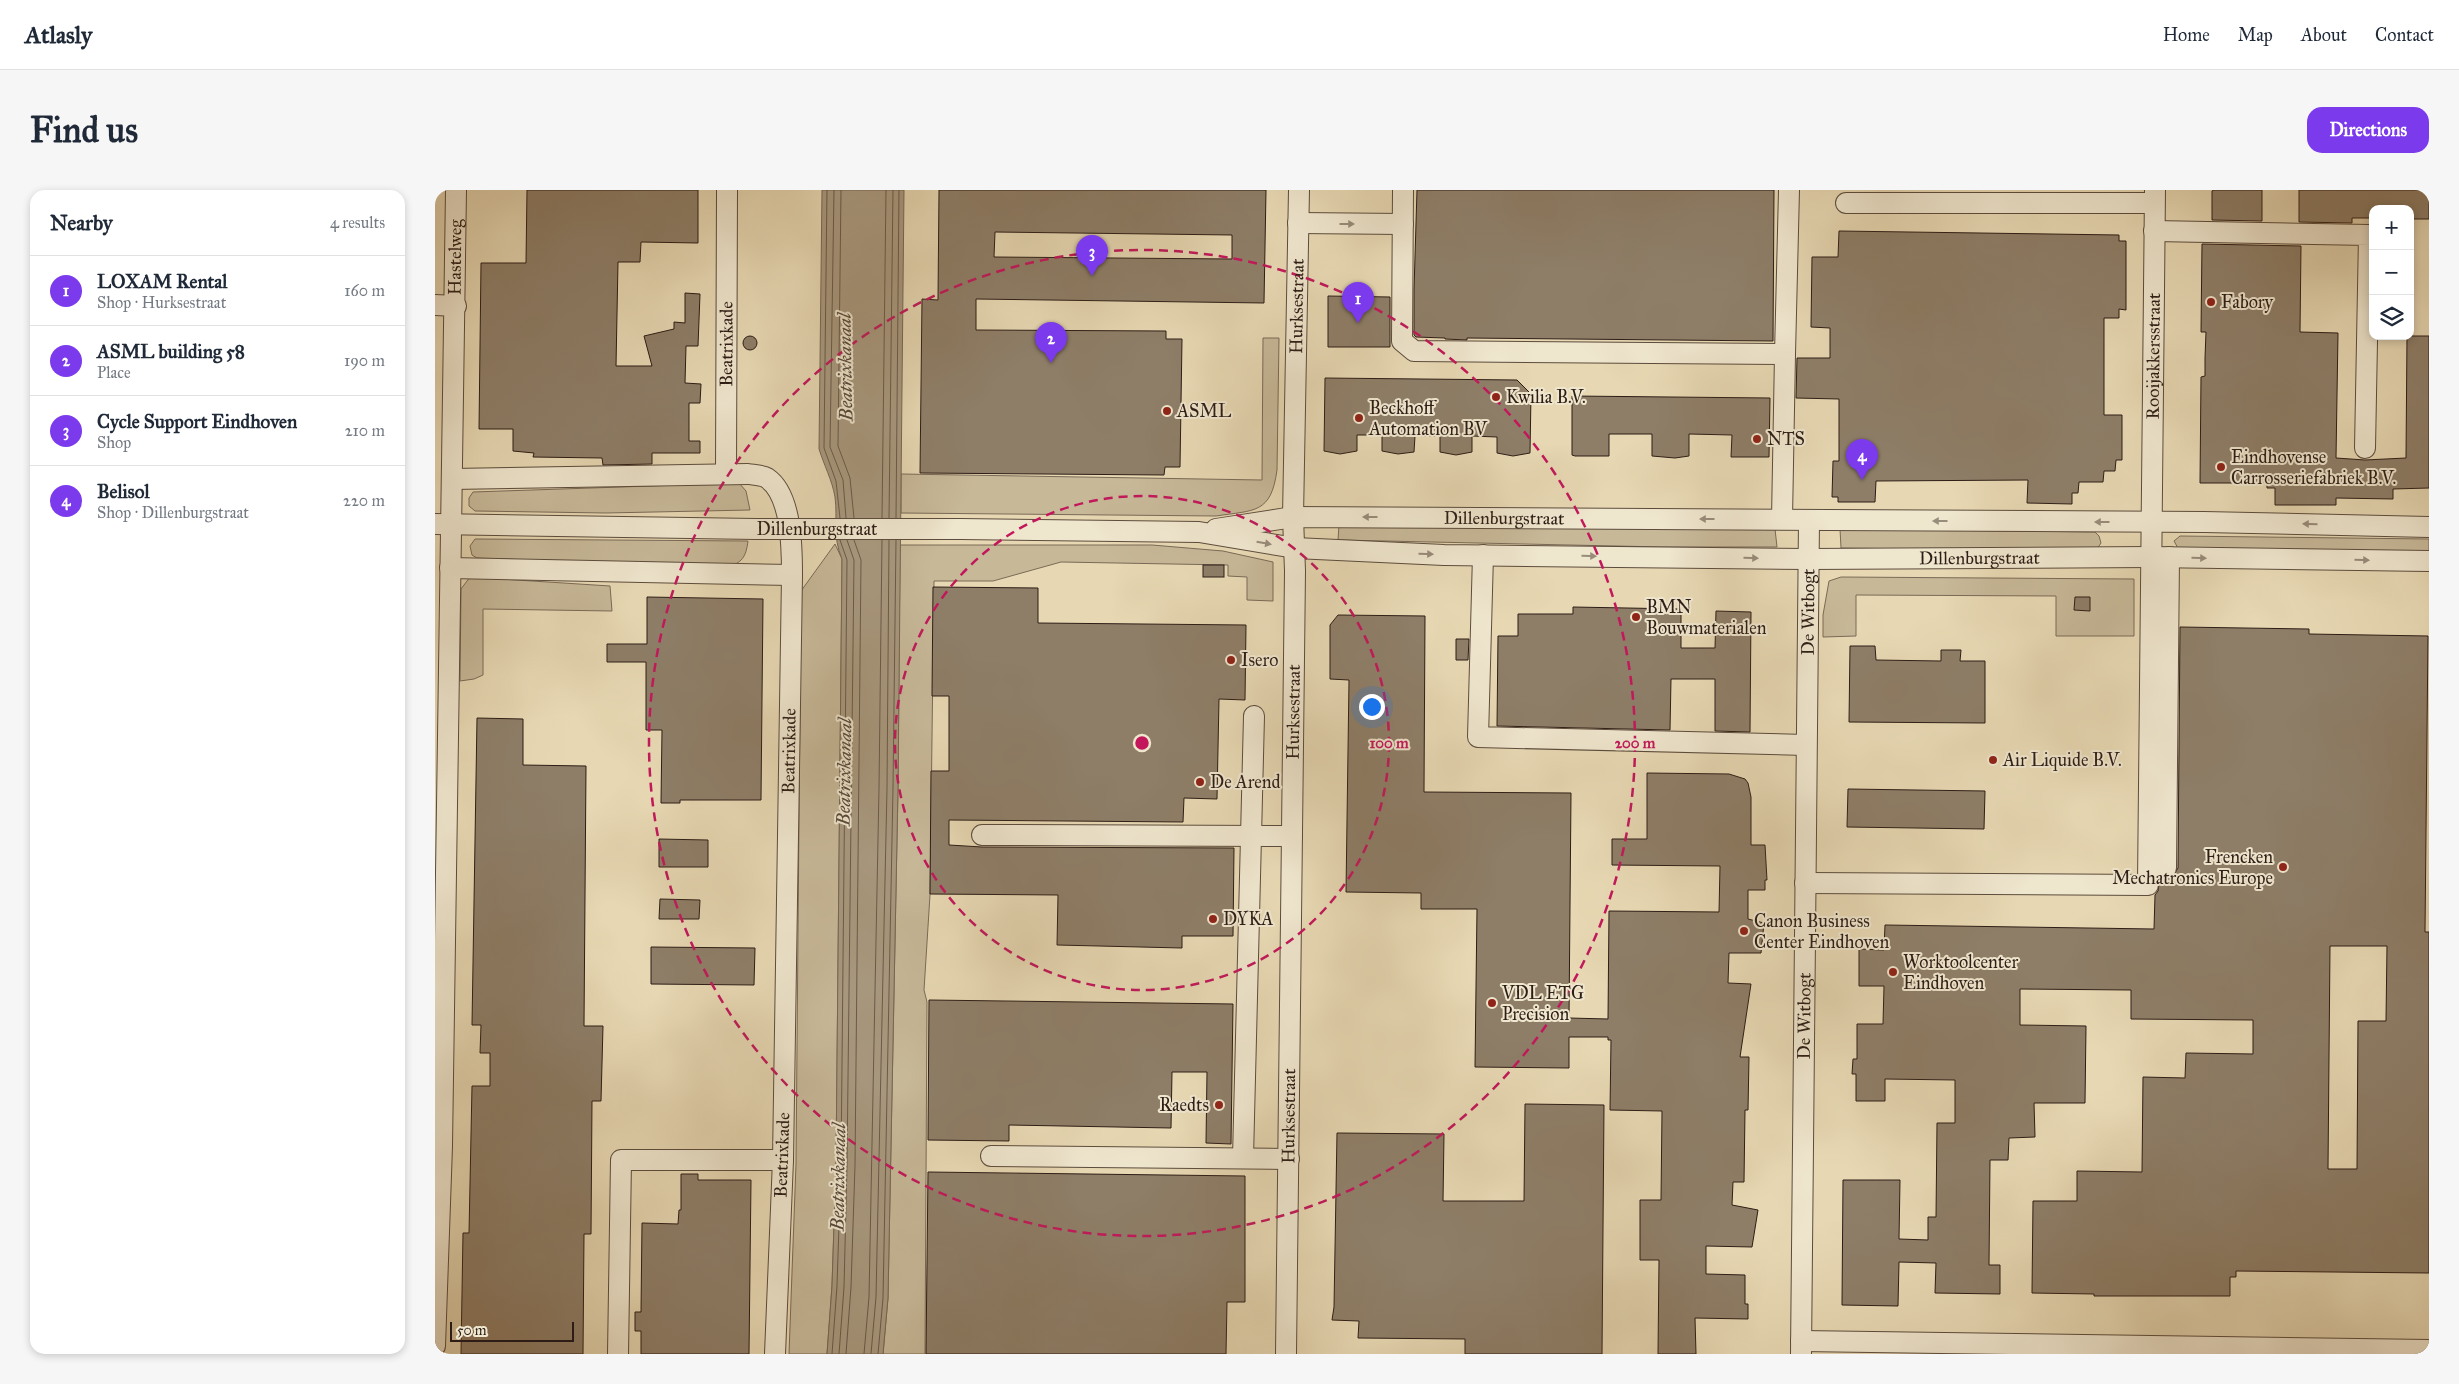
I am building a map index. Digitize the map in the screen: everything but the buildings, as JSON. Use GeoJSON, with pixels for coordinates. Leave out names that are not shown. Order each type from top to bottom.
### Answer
{"type":"FeatureCollection","features":[{"type":"Feature","properties":{"kind":"street","name":"Hastelweg"},"geometry":{"type":"LineString","coordinates":[[435,1346],[442,1146],[450,568],[443,524],[452,479],[456,306],[456,190]]}},
{"type":"Feature","properties":{"kind":"street","name":"Beatrixkade"},"geometry":{"type":"LineString","coordinates":[[727,190],[726,473],[748,474],[766,478],[777,488],[787,513],[792,546],[783,1160],[775,1354]]}},
{"type":"Feature","properties":{"kind":"street","name":"Hurksestraat"},"geometry":{"type":"LineString","coordinates":[[1286,1354],[1295,548],[1293,517],[1299,190]]}},
{"type":"Feature","properties":{"kind":"street"},"geometry":{"type":"LineString","coordinates":[[1403,190],[1401,340],[1414,351],[1785,354]]}},
{"type":"Feature","properties":{"kind":"street"},"geometry":{"type":"LineString","coordinates":[[1782,519],[1789,190]]}},
{"type":"Feature","properties":{"kind":"street"},"geometry":{"type":"LineString","coordinates":[[1846,202],[2154,197]]}},
{"type":"Feature","properties":{"kind":"street","name":"Rooijakkersstraat"},"geometry":{"type":"LineString","coordinates":[[2151,522],[2154,197]]}},
{"type":"Feature","properties":{"kind":"street"},"geometry":{"type":"LineString","coordinates":[[1298,223],[1403,224]]}},
{"type":"Feature","properties":{"kind":"street"},"geometry":{"type":"LineString","coordinates":[[2154,231],[2369,235],[2365,448]]}},
{"type":"Feature","properties":{"kind":"street"},"geometry":{"type":"LineString","coordinates":[[435,305],[456,306]]}},
{"type":"Feature","properties":{"kind":"street"},"geometry":{"type":"LineString","coordinates":[[452,479],[726,473]]}},
{"type":"Feature","properties":{"kind":"street","name":"Dillenburgstraat"},"geometry":{"type":"LineString","coordinates":[[1199,532],[1293,517],[2151,522],[2429,527]]}},
{"type":"Feature","properties":{"kind":"street"},"geometry":{"type":"LineString","coordinates":[[1808,559],[1809,520]]}},
{"type":"Feature","properties":{"kind":"street"},"geometry":{"type":"LineString","coordinates":[[2151,522],[2160,557],[2166,868]]}},
{"type":"Feature","properties":{"kind":"street","name":"Dillenburgstraat"},"geometry":{"type":"LineString","coordinates":[[443,524],[756,529],[1199,532],[1295,548],[1483,555],[1808,559],[2160,557],[2429,561]]}},
{"type":"Feature","properties":{"kind":"street"},"geometry":{"type":"LineString","coordinates":[[1483,555],[1478,737],[1806,745]]}},
{"type":"Feature","properties":{"kind":"street"},"geometry":{"type":"LineString","coordinates":[[1805,883],[2148,885],[2160,557]]}},
{"type":"Feature","properties":{"kind":"street","name":"De Witbogt"},"geometry":{"type":"LineString","coordinates":[[1801,1347],[1808,559]]}},
{"type":"Feature","properties":{"kind":"street"},"geometry":{"type":"LineString","coordinates":[[450,568],[792,575]]}},
{"type":"Feature","properties":{"kind":"street"},"geometry":{"type":"LineString","coordinates":[[1243,1158],[1253,716]]}},
{"type":"Feature","properties":{"kind":"street"},"geometry":{"type":"LineString","coordinates":[[982,835],[1292,836]]}},
{"type":"Feature","properties":{"kind":"street"},"geometry":{"type":"LineString","coordinates":[[991,1156],[1289,1159]]}},
{"type":"Feature","properties":{"kind":"street"},"geometry":{"type":"LineString","coordinates":[[618,1354],[621,1160],[783,1160]]}},
{"type":"Feature","properties":{"kind":"street"},"geometry":{"type":"LineString","coordinates":[[1801,1347],[2429,1350]]}},
{"type":"Feature","properties":{"kind":"shaded area"},"geometry":{"type":"Polygon","coordinates":[[[1263,338],[1279,338],[1277,470],[1270,495],[1259,507],[1216,516],[901,513],[901,474],[1262,480],[1263,338]]]}},
{"type":"Feature","properties":{"kind":"shaded area"},"geometry":{"type":"Polygon","coordinates":[[[739,483],[746,491],[750,510],[606,513],[475,511],[469,506],[469,498],[473,492],[739,483]]]}},
{"type":"Feature","properties":{"kind":"shaded area"},"geometry":{"type":"Polygon","coordinates":[[[1339,525],[1775,529],[1777,547],[1663,547],[1338,540],[1339,525]]]}},
{"type":"Feature","properties":{"kind":"shaded area"},"geometry":{"type":"Polygon","coordinates":[[[1840,529],[2095,532],[2099,536],[2101,543],[2097,549],[2088,551],[1841,548],[1840,529]]]}},
{"type":"Feature","properties":{"kind":"shaded area"},"geometry":{"type":"Polygon","coordinates":[[[2180,536],[2429,539],[2429,552],[2179,550],[2174,541],[2180,536]]]}},
{"type":"Feature","properties":{"kind":"shaded area"},"geometry":{"type":"Polygon","coordinates":[[[475,539],[748,541],[746,551],[740,561],[727,567],[477,558],[472,555],[470,546],[475,539]]]}},
{"type":"Feature","properties":{"kind":"shaded area"},"geometry":{"type":"Polygon","coordinates":[[[835,544],[842,559],[836,1164],[832,1286],[827,1354],[789,1354],[796,1164],[801,591],[835,544]]]}},
{"type":"Feature","properties":{"kind":"shaded area"},"geometry":{"type":"Polygon","coordinates":[[[900,545],[1152,545],[1223,551],[1273,562],[1273,601],[1247,600],[1247,577],[1228,576],[1228,565],[1061,562],[993,581],[934,581],[930,895],[924,990],[927,1002],[925,1354],[883,1354],[888,1298],[898,788],[900,545]]]}},
{"type":"Feature","properties":{"kind":"shaded area"},"geometry":{"type":"Polygon","coordinates":[[[470,577],[610,586],[612,611],[483,609],[483,675],[474,679],[460,681],[461,589],[470,577]]]}},
{"type":"Feature","properties":{"kind":"shaded area"},"geometry":{"type":"Polygon","coordinates":[[[1841,577],[2134,579],[2134,636],[2056,636],[2056,596],[1856,595],[1856,636],[1823,637],[1823,615],[1829,581],[1841,577]]]}},
{"type":"Feature","properties":{"kind":"water","name":"Beatrixkanaal"},"geometry":{"type":"Polygon","coordinates":[[[822,190],[904,190],[898,788],[888,1298],[883,1354],[827,1354],[832,1286],[836,1164],[842,559],[836,535],[835,497],[819,449],[822,190]]]}},
{"type":"Feature","properties":{"kind":"place","name":"Cycle Support Eindhoven"},"geometry":{"type":"Point","coordinates":[1092,276]}},
{"type":"Feature","properties":{"kind":"place","name":"Fabory"},"geometry":{"type":"Point","coordinates":[2211,302]}},
{"type":"Feature","properties":{"kind":"place","name":"LOXAM Rental"},"geometry":{"type":"Point","coordinates":[1358,323]}},
{"type":"Feature","properties":{"kind":"place","name":"ASML building 58"},"geometry":{"type":"Point","coordinates":[1051,363]}},
{"type":"Feature","properties":{"kind":"place","name":"Kwilia B.V."},"geometry":{"type":"Point","coordinates":[1496,397]}},
{"type":"Feature","properties":{"kind":"place","name":"ASML"},"geometry":{"type":"Point","coordinates":[1167,411]}},
{"type":"Feature","properties":{"kind":"place","name":"Beckhoff Automation BV"},"geometry":{"type":"Point","coordinates":[1359,418]}},
{"type":"Feature","properties":{"kind":"place","name":"NTS"},"geometry":{"type":"Point","coordinates":[1757,439]}},
{"type":"Feature","properties":{"kind":"place","name":"Eindhovense Carrosseriefabriek B.V."},"geometry":{"type":"Point","coordinates":[2221,467]}},
{"type":"Feature","properties":{"kind":"place","name":"Belisol"},"geometry":{"type":"Point","coordinates":[1862,480]}},
{"type":"Feature","properties":{"kind":"place","name":"BMN Bouwmaterialen"},"geometry":{"type":"Point","coordinates":[1636,617]}},
{"type":"Feature","properties":{"kind":"place","name":"Isero"},"geometry":{"type":"Point","coordinates":[1231,660]}},
{"type":"Feature","properties":{"kind":"place","name":"Air Liquide B.V."},"geometry":{"type":"Point","coordinates":[1993,760]}},
{"type":"Feature","properties":{"kind":"place","name":"De Arend"},"geometry":{"type":"Point","coordinates":[1200,782]}},
{"type":"Feature","properties":{"kind":"place","name":"Frencken Mechatronics Europe"},"geometry":{"type":"Point","coordinates":[2283,867]}},
{"type":"Feature","properties":{"kind":"place","name":"DYKA"},"geometry":{"type":"Point","coordinates":[1213,919]}},
{"type":"Feature","properties":{"kind":"place","name":"Canon Business Center Eindhoven"},"geometry":{"type":"Point","coordinates":[1744,931]}},
{"type":"Feature","properties":{"kind":"place","name":"Worktoolcenter Eindhoven"},"geometry":{"type":"Point","coordinates":[1893,972]}},
{"type":"Feature","properties":{"kind":"place","name":"VDL ETG Precision"},"geometry":{"type":"Point","coordinates":[1492,1003]}},
{"type":"Feature","properties":{"kind":"place","name":"Raedts"},"geometry":{"type":"Point","coordinates":[1219,1105]}}]}
